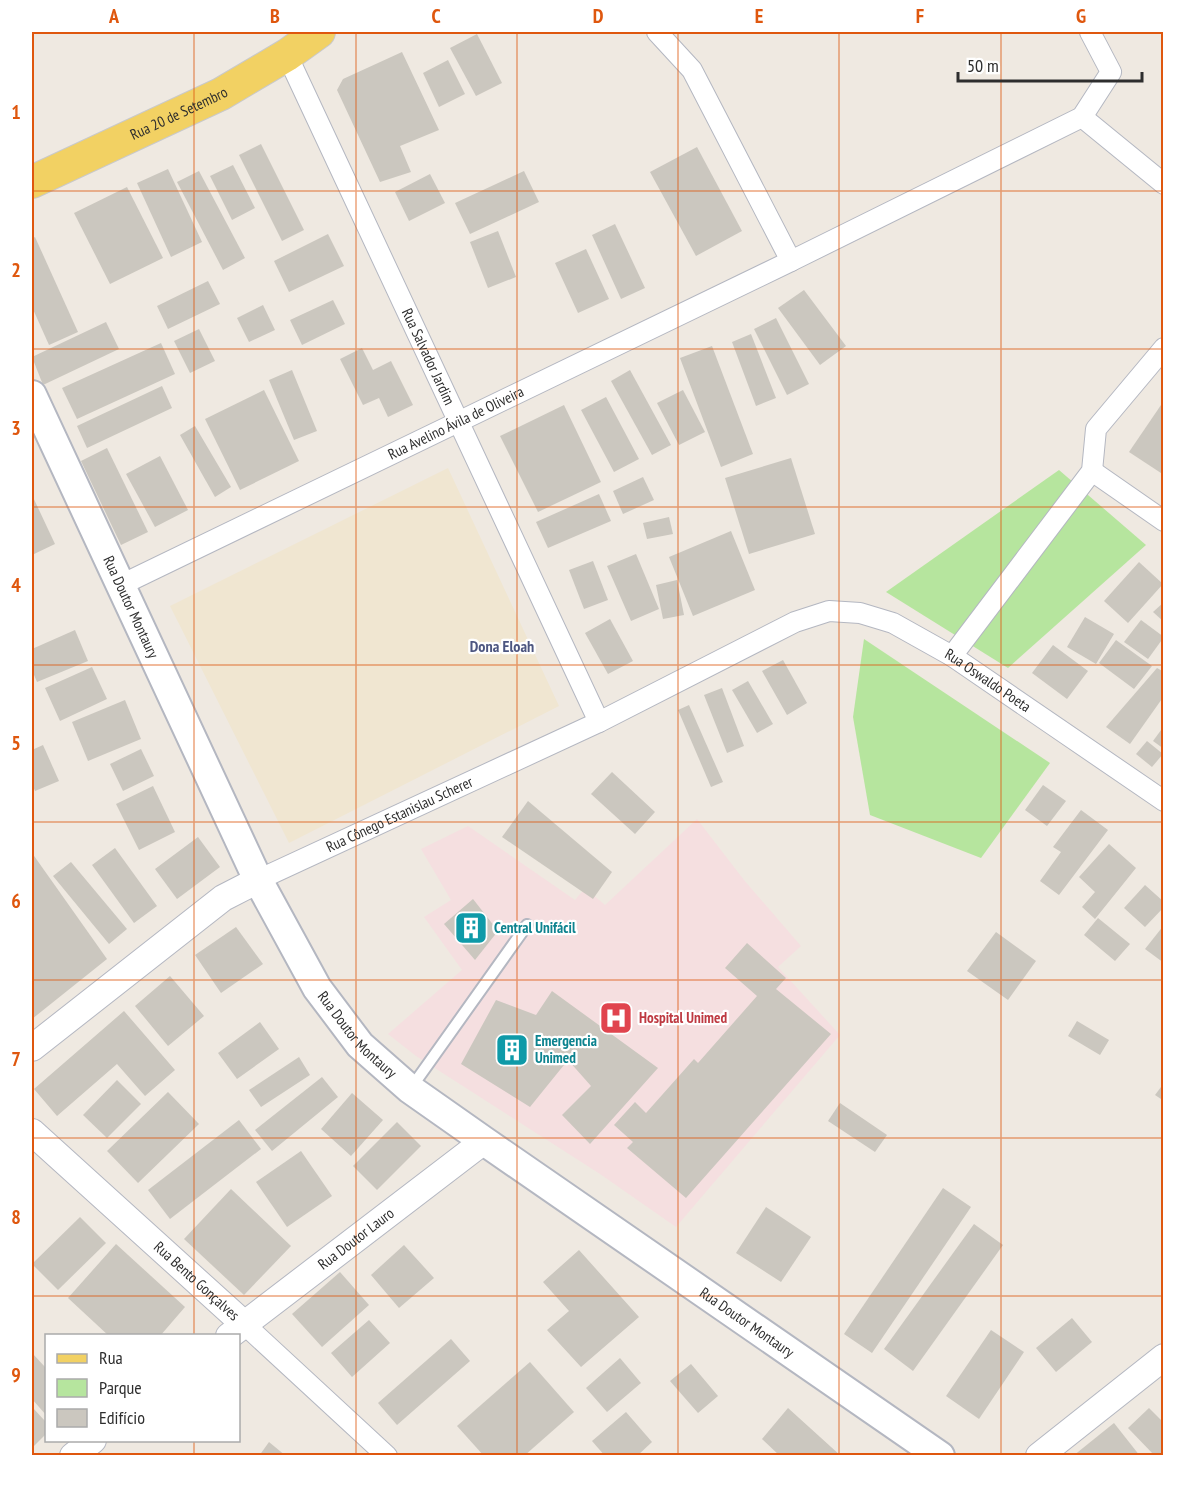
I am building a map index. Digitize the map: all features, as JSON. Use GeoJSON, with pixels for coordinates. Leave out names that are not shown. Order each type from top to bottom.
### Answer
{"type":"FeatureCollection","features":[{"type":"Feature","properties":{"kind":"main road","name":"Rua 20 de Setembro"},"geometry":{"type":"LineString","coordinates":[[32,182],[221,94],[287,55],[320,32]]}},
{"type":"Feature","properties":{"kind":"main road","name":"Rua Doutor Montaury"},"geometry":{"type":"LineString","coordinates":[[32,395],[258,880],[317,988],[360,1045],[410,1089],[484,1142],[935,1454]]}},
{"type":"Feature","properties":{"kind":"street"},"geometry":{"type":"LineString","coordinates":[[657,32],[693,70],[791,261]]}},
{"type":"Feature","properties":{"kind":"street"},"geometry":{"type":"LineString","coordinates":[[1089,32],[1111,72],[1082,117],[1164,184]]}},
{"type":"Feature","properties":{"kind":"street","name":"Rua Salvador Jardim"},"geometry":{"type":"LineString","coordinates":[[287,55],[599,722]]}},
{"type":"Feature","properties":{"kind":"street","name":"Rua Avelino Ávila de Oliveira"},"geometry":{"type":"LineString","coordinates":[[121,585],[460,423],[1082,117]]}},
{"type":"Feature","properties":{"kind":"street"},"geometry":{"type":"LineString","coordinates":[[952,656],[1092,471],[1096,429],[1164,348]]}},
{"type":"Feature","properties":{"kind":"street"},"geometry":{"type":"LineString","coordinates":[[1092,471],[1164,521]]}},
{"type":"Feature","properties":{"kind":"street","name":"Rua Oswaldo Poeta"},"geometry":{"type":"LineString","coordinates":[[795,621],[829,611],[860,612],[893,623],[952,656],[1164,801]]}},
{"type":"Feature","properties":{"kind":"street","name":"Rua Cônego Estanislau Scherer"},"geometry":{"type":"LineString","coordinates":[[32,1048],[224,898],[258,880],[599,722],[795,621]]}},
{"type":"Feature","properties":{"kind":"street","name":"Rua Bento Gonçalves"},"geometry":{"type":"LineString","coordinates":[[32,1132],[236,1330],[387,1455]]}},
{"type":"Feature","properties":{"kind":"street","name":"Rua Doutor Lauro"},"geometry":{"type":"LineString","coordinates":[[236,1330],[484,1142]]}},
{"type":"Feature","properties":{"kind":"street"},"geometry":{"type":"LineString","coordinates":[[1039,1455],[1164,1357]]}},
{"type":"Feature","properties":{"kind":"street"},"geometry":{"type":"LineString","coordinates":[[73,1455],[90,1442]]}},
{"type":"Feature","properties":{"kind":"lane"},"geometry":{"type":"LineString","coordinates":[[410,1089],[527,925]]}},
{"type":"Feature","properties":{"kind":"shaded area"},"geometry":{"type":"Polygon","coordinates":[[[448,468],[559,706],[289,843],[170,606],[448,468]]]}},
{"type":"Feature","properties":{"kind":"shaded area","name":"Hospital Unimed"},"geometry":{"type":"Polygon","coordinates":[[[697,819],[744,880],[801,946],[778,967],[840,1035],[676,1227],[600,1174],[416,1056],[388,1034],[462,970],[424,917],[451,900],[421,849],[468,826],[575,900],[585,888],[605,905],[697,819]]]}},
{"type":"Feature","properties":{"kind":"green space"},"geometry":{"type":"Polygon","coordinates":[[[1059,470],[1146,545],[1008,668],[886,592],[1059,470]]]}},
{"type":"Feature","properties":{"kind":"green space"},"geometry":{"type":"Polygon","coordinates":[[[864,639],[1050,763],[981,858],[870,815],[853,717],[864,639]]]}},
{"type":"Feature","properties":{"kind":"building"},"geometry":{"type":"Polygon","coordinates":[[[477,34],[502,83],[476,96],[450,48],[477,34]]]}},
{"type":"Feature","properties":{"kind":"building"},"geometry":{"type":"Polygon","coordinates":[[[402,52],[439,130],[400,146],[411,172],[380,182],[337,90],[343,79],[402,52]]]}},
{"type":"Feature","properties":{"kind":"building"},"geometry":{"type":"Polygon","coordinates":[[[448,60],[465,94],[439,107],[423,73],[448,60]]]}},
{"type":"Feature","properties":{"kind":"building"},"geometry":{"type":"Polygon","coordinates":[[[261,144],[304,230],[282,241],[239,155],[261,144]]]}},
{"type":"Feature","properties":{"kind":"building"},"geometry":{"type":"Polygon","coordinates":[[[697,147],[742,231],[696,256],[650,172],[697,147]]]}},
{"type":"Feature","properties":{"kind":"building"},"geometry":{"type":"Polygon","coordinates":[[[233,165],[255,208],[232,220],[210,176],[233,165]]]}},
{"type":"Feature","properties":{"kind":"building"},"geometry":{"type":"Polygon","coordinates":[[[168,169],[202,242],[171,257],[137,183],[168,169]]]}},
{"type":"Feature","properties":{"kind":"building"},"geometry":{"type":"Polygon","coordinates":[[[199,171],[245,258],[223,270],[177,182],[199,171]]]}},
{"type":"Feature","properties":{"kind":"building"},"geometry":{"type":"Polygon","coordinates":[[[524,171],[539,202],[470,234],[455,203],[524,171]]]}},
{"type":"Feature","properties":{"kind":"building"},"geometry":{"type":"Polygon","coordinates":[[[430,174],[445,203],[409,221],[395,192],[430,174]]]}},
{"type":"Feature","properties":{"kind":"building"},"geometry":{"type":"Polygon","coordinates":[[[127,187],[163,258],[110,284],[74,213],[127,187]]]}},
{"type":"Feature","properties":{"kind":"building"},"geometry":{"type":"Polygon","coordinates":[[[615,224],[645,288],[621,299],[592,235],[615,224]]]}},
{"type":"Feature","properties":{"kind":"building"},"geometry":{"type":"Polygon","coordinates":[[[498,231],[516,277],[488,288],[470,242],[498,231]]]}},
{"type":"Feature","properties":{"kind":"building"},"geometry":{"type":"Polygon","coordinates":[[[328,234],[344,266],[289,292],[274,261],[328,234]]]}},
{"type":"Feature","properties":{"kind":"building"},"geometry":{"type":"Polygon","coordinates":[[[35,237],[78,332],[49,345],[32,307],[32,239],[35,237]]]}},
{"type":"Feature","properties":{"kind":"building"},"geometry":{"type":"Polygon","coordinates":[[[586,249],[609,299],[578,313],[555,263],[586,249]]]}},
{"type":"Feature","properties":{"kind":"building"},"geometry":{"type":"Polygon","coordinates":[[[208,281],[220,304],[168,329],[157,306],[208,281]]]}},
{"type":"Feature","properties":{"kind":"building"},"geometry":{"type":"Polygon","coordinates":[[[804,290],[846,346],[820,365],[778,308],[804,290]]]}},
{"type":"Feature","properties":{"kind":"building"},"geometry":{"type":"Polygon","coordinates":[[[333,300],[345,324],[302,345],[290,320],[333,300]]]}},
{"type":"Feature","properties":{"kind":"building"},"geometry":{"type":"Polygon","coordinates":[[[263,305],[275,330],[249,342],[237,318],[263,305]]]}},
{"type":"Feature","properties":{"kind":"building"},"geometry":{"type":"Polygon","coordinates":[[[776,318],[809,384],[787,395],[754,329],[776,318]]]}},
{"type":"Feature","properties":{"kind":"building"},"geometry":{"type":"Polygon","coordinates":[[[106,322],[119,349],[43,385],[32,357],[106,322]]]}},
{"type":"Feature","properties":{"kind":"building"},"geometry":{"type":"Polygon","coordinates":[[[199,329],[215,361],[190,373],[174,341],[199,329]]]}},
{"type":"Feature","properties":{"kind":"building"},"geometry":{"type":"Polygon","coordinates":[[[751,334],[776,398],[756,406],[732,342],[751,334]]]}},
{"type":"Feature","properties":{"kind":"building"},"geometry":{"type":"Polygon","coordinates":[[[161,343],[175,374],[77,419],[62,388],[161,343]]]}},
{"type":"Feature","properties":{"kind":"building"},"geometry":{"type":"Polygon","coordinates":[[[712,346],[753,454],[721,467],[680,358],[712,346]]]}},
{"type":"Feature","properties":{"kind":"building"},"geometry":{"type":"Polygon","coordinates":[[[362,348],[373,370],[391,361],[413,405],[388,417],[379,398],[363,405],[340,359],[362,348]]]}},
{"type":"Feature","properties":{"kind":"building"},"geometry":{"type":"Polygon","coordinates":[[[292,370],[317,431],[294,440],[269,380],[292,370]]]}},
{"type":"Feature","properties":{"kind":"building"},"geometry":{"type":"Polygon","coordinates":[[[630,370],[671,445],[652,455],[611,381],[630,370]]]}},
{"type":"Feature","properties":{"kind":"building"},"geometry":{"type":"Polygon","coordinates":[[[162,386],[172,408],[87,448],[77,426],[162,386]]]}},
{"type":"Feature","properties":{"kind":"building"},"geometry":{"type":"Polygon","coordinates":[[[264,390],[299,461],[240,490],[205,419],[264,390]]]}},
{"type":"Feature","properties":{"kind":"building"},"geometry":{"type":"Polygon","coordinates":[[[683,390],[705,432],[679,445],[657,403],[683,390]]]}},
{"type":"Feature","properties":{"kind":"building"},"geometry":{"type":"Polygon","coordinates":[[[606,397],[639,459],[614,472],[581,410],[606,397]]]}},
{"type":"Feature","properties":{"kind":"building"},"geometry":{"type":"Polygon","coordinates":[[[564,405],[601,482],[538,512],[500,436],[564,405]]]}},
{"type":"Feature","properties":{"kind":"building"},"geometry":{"type":"Polygon","coordinates":[[[1161,405],[1164,407],[1164,475],[1129,452],[1161,405]]]}},
{"type":"Feature","properties":{"kind":"building"},"geometry":{"type":"Polygon","coordinates":[[[195,426],[231,487],[215,497],[180,435],[195,426]]]}},
{"type":"Feature","properties":{"kind":"building"},"geometry":{"type":"Polygon","coordinates":[[[107,448],[148,532],[121,545],[81,461],[107,448]]]}},
{"type":"Feature","properties":{"kind":"building"},"geometry":{"type":"Polygon","coordinates":[[[160,456],[188,510],[155,527],[126,474],[160,456]]]}},
{"type":"Feature","properties":{"kind":"building"},"geometry":{"type":"Polygon","coordinates":[[[791,458],[815,534],[749,554],[725,478],[791,458]]]}},
{"type":"Feature","properties":{"kind":"building"},"geometry":{"type":"Polygon","coordinates":[[[643,477],[654,500],[623,514],[613,491],[643,477]]]}},
{"type":"Feature","properties":{"kind":"building"},"geometry":{"type":"Polygon","coordinates":[[[599,494],[611,521],[548,548],[536,522],[599,494]]]}},
{"type":"Feature","properties":{"kind":"building"},"geometry":{"type":"Polygon","coordinates":[[[32,495],[55,544],[32,555],[32,495]]]}},
{"type":"Feature","properties":{"kind":"building"},"geometry":{"type":"Polygon","coordinates":[[[669,517],[673,534],[647,539],[643,523],[669,517]]]}},
{"type":"Feature","properties":{"kind":"building"},"geometry":{"type":"Polygon","coordinates":[[[731,531],[755,590],[693,616],[669,557],[731,531]]]}},
{"type":"Feature","properties":{"kind":"building"},"geometry":{"type":"Polygon","coordinates":[[[636,554],[659,609],[631,621],[607,566],[636,554]]]}},
{"type":"Feature","properties":{"kind":"building"},"geometry":{"type":"Polygon","coordinates":[[[593,561],[608,600],[584,609],[569,570],[593,561]]]}},
{"type":"Feature","properties":{"kind":"building"},"geometry":{"type":"Polygon","coordinates":[[[1139,562],[1163,584],[1128,623],[1104,601],[1139,562]]]}},
{"type":"Feature","properties":{"kind":"building"},"geometry":{"type":"Polygon","coordinates":[[[677,580],[684,615],[663,619],[656,585],[677,580]]]}},
{"type":"Feature","properties":{"kind":"building"},"geometry":{"type":"Polygon","coordinates":[[[1164,602],[1164,622],[1153,612],[1164,602]]]}},
{"type":"Feature","properties":{"kind":"building"},"geometry":{"type":"Polygon","coordinates":[[[1085,617],[1114,634],[1096,664],[1067,647],[1085,617]]]}},
{"type":"Feature","properties":{"kind":"building"},"geometry":{"type":"Polygon","coordinates":[[[610,619],[633,661],[608,674],[585,633],[610,619]]]}},
{"type":"Feature","properties":{"kind":"building"},"geometry":{"type":"Polygon","coordinates":[[[1141,620],[1164,637],[1148,659],[1124,642],[1141,620]]]}},
{"type":"Feature","properties":{"kind":"building"},"geometry":{"type":"Polygon","coordinates":[[[75,630],[88,661],[37,682],[32,670],[32,649],[75,630]]]}},
{"type":"Feature","properties":{"kind":"building"},"geometry":{"type":"Polygon","coordinates":[[[1116,640],[1152,666],[1134,689],[1099,663],[1116,640]]]}},
{"type":"Feature","properties":{"kind":"building"},"geometry":{"type":"Polygon","coordinates":[[[1053,645],[1088,671],[1067,699],[1032,673],[1053,645]]]}},
{"type":"Feature","properties":{"kind":"building"},"geometry":{"type":"Polygon","coordinates":[[[783,660],[807,703],[787,715],[762,671],[783,660]]]}},
{"type":"Feature","properties":{"kind":"building"},"geometry":{"type":"Polygon","coordinates":[[[92,667],[107,699],[60,721],[45,688],[92,667]]]}},
{"type":"Feature","properties":{"kind":"building"},"geometry":{"type":"Polygon","coordinates":[[[1157,668],[1164,672],[1164,696],[1130,744],[1106,727],[1157,668]]]}},
{"type":"Feature","properties":{"kind":"building"},"geometry":{"type":"Polygon","coordinates":[[[748,681],[773,724],[757,733],[732,690],[748,681]]]}},
{"type":"Feature","properties":{"kind":"building"},"geometry":{"type":"Polygon","coordinates":[[[722,688],[744,746],[727,753],[704,695],[722,688]]]}},
{"type":"Feature","properties":{"kind":"building"},"geometry":{"type":"Polygon","coordinates":[[[125,700],[141,739],[88,761],[72,722],[125,700]]]}},
{"type":"Feature","properties":{"kind":"building"},"geometry":{"type":"Polygon","coordinates":[[[689,705],[723,782],[711,787],[678,710],[689,705]]]}},
{"type":"Feature","properties":{"kind":"building"},"geometry":{"type":"Polygon","coordinates":[[[1164,726],[1164,749],[1153,741],[1164,726]]]}},
{"type":"Feature","properties":{"kind":"building"},"geometry":{"type":"Polygon","coordinates":[[[1147,741],[1163,754],[1152,767],[1136,754],[1147,741]]]}},
{"type":"Feature","properties":{"kind":"building"},"geometry":{"type":"Polygon","coordinates":[[[43,745],[59,781],[35,791],[32,784],[32,750],[43,745]]]}},
{"type":"Feature","properties":{"kind":"building"},"geometry":{"type":"Polygon","coordinates":[[[141,749],[154,776],[123,791],[110,764],[141,749]]]}},
{"type":"Feature","properties":{"kind":"building"},"geometry":{"type":"Polygon","coordinates":[[[612,772],[655,812],[635,834],[591,794],[612,772]]]}},
{"type":"Feature","properties":{"kind":"building"},"geometry":{"type":"Polygon","coordinates":[[[1043,785],[1066,801],[1047,826],[1025,810],[1043,785]]]}},
{"type":"Feature","properties":{"kind":"building"},"geometry":{"type":"Polygon","coordinates":[[[153,786],[175,832],[139,850],[116,804],[153,786]]]}},
{"type":"Feature","properties":{"kind":"building"},"geometry":{"type":"Polygon","coordinates":[[[528,801],[612,872],[593,899],[502,837],[528,801]]]}},
{"type":"Feature","properties":{"kind":"building"},"geometry":{"type":"Polygon","coordinates":[[[1081,810],[1108,830],[1059,895],[1040,881],[1061,852],[1053,847],[1081,810]]]}},
{"type":"Feature","properties":{"kind":"building"},"geometry":{"type":"Polygon","coordinates":[[[198,837],[220,867],[177,899],[155,869],[198,837]]]}},
{"type":"Feature","properties":{"kind":"building"},"geometry":{"type":"Polygon","coordinates":[[[1109,844],[1136,868],[1095,919],[1082,907],[1095,892],[1079,877],[1109,844]]]}},
{"type":"Feature","properties":{"kind":"building"},"geometry":{"type":"Polygon","coordinates":[[[115,848],[157,906],[134,923],[92,865],[115,848]]]}},
{"type":"Feature","properties":{"kind":"building"},"geometry":{"type":"Polygon","coordinates":[[[32,853],[107,959],[32,1019],[32,853]]]}},
{"type":"Feature","properties":{"kind":"building"},"geometry":{"type":"Polygon","coordinates":[[[71,862],[127,929],[109,944],[53,876],[71,862]]]}},
{"type":"Feature","properties":{"kind":"building"},"geometry":{"type":"Polygon","coordinates":[[[1145,885],[1164,902],[1164,907],[1145,927],[1124,908],[1145,885]]]}},
{"type":"Feature","properties":{"kind":"building","name":"Central Unifácil"},"geometry":{"type":"Polygon","coordinates":[[[473,899],[498,931],[475,960],[444,924],[473,899]]]}},
{"type":"Feature","properties":{"kind":"building"},"geometry":{"type":"Polygon","coordinates":[[[1098,918],[1130,944],[1115,961],[1084,935],[1098,918]]]}},
{"type":"Feature","properties":{"kind":"building"},"geometry":{"type":"Polygon","coordinates":[[[1164,925],[1164,963],[1145,949],[1164,925]]]}},
{"type":"Feature","properties":{"kind":"building"},"geometry":{"type":"Polygon","coordinates":[[[236,927],[263,964],[221,993],[195,955],[236,927]]]}},
{"type":"Feature","properties":{"kind":"building"},"geometry":{"type":"Polygon","coordinates":[[[996,932],[1036,961],[1008,1000],[967,971],[996,932]]]}},
{"type":"Feature","properties":{"kind":"building"},"geometry":{"type":"Polygon","coordinates":[[[747,943],[786,978],[776,989],[831,1034],[686,1198],[627,1148],[633,1142],[614,1125],[635,1102],[646,1113],[694,1059],[698,1063],[757,996],[725,968],[747,943]]]}},
{"type":"Feature","properties":{"kind":"building"},"geometry":{"type":"Polygon","coordinates":[[[170,976],[204,1016],[168,1046],[135,1006],[170,976]]]}},
{"type":"Feature","properties":{"kind":"building"},"geometry":{"type":"Polygon","coordinates":[[[552,991],[658,1068],[590,1144],[562,1115],[591,1086],[568,1060],[530,1107],[461,1064],[496,1000],[536,1015],[552,991]]]}},
{"type":"Feature","properties":{"kind":"building"},"geometry":{"type":"Polygon","coordinates":[[[124,1011],[175,1070],[145,1096],[117,1064],[57,1116],[34,1089],[124,1011]]]}},
{"type":"Feature","properties":{"kind":"building"},"geometry":{"type":"Polygon","coordinates":[[[1077,1021],[1109,1040],[1100,1055],[1068,1036],[1077,1021]]]}},
{"type":"Feature","properties":{"kind":"building"},"geometry":{"type":"Polygon","coordinates":[[[260,1022],[279,1049],[237,1079],[218,1053],[260,1022]]]}},
{"type":"Feature","properties":{"kind":"building"},"geometry":{"type":"Polygon","coordinates":[[[299,1057],[310,1075],[261,1107],[249,1090],[299,1057]]]}},
{"type":"Feature","properties":{"kind":"building"},"geometry":{"type":"Polygon","coordinates":[[[322,1077],[338,1097],[272,1151],[255,1130],[322,1077]]]}},
{"type":"Feature","properties":{"kind":"building"},"geometry":{"type":"Polygon","coordinates":[[[117,1080],[141,1104],[107,1138],[83,1115],[117,1080]]]}},
{"type":"Feature","properties":{"kind":"building"},"geometry":{"type":"Polygon","coordinates":[[[1164,1083],[1164,1101],[1155,1095],[1164,1083]]]}},
{"type":"Feature","properties":{"kind":"building"},"geometry":{"type":"Polygon","coordinates":[[[168,1092],[199,1124],[138,1183],[107,1151],[168,1092]]]}},
{"type":"Feature","properties":{"kind":"building"},"geometry":{"type":"Polygon","coordinates":[[[352,1093],[383,1120],[351,1156],[321,1129],[352,1093]]]}},
{"type":"Feature","properties":{"kind":"building"},"geometry":{"type":"Polygon","coordinates":[[[840,1103],[887,1135],[875,1152],[828,1121],[840,1103]]]}},
{"type":"Feature","properties":{"kind":"building"},"geometry":{"type":"Polygon","coordinates":[[[239,1120],[261,1149],[170,1219],[148,1190],[239,1120]]]}},
{"type":"Feature","properties":{"kind":"building"},"geometry":{"type":"Polygon","coordinates":[[[397,1122],[421,1146],[377,1190],[353,1166],[397,1122]]]}},
{"type":"Feature","properties":{"kind":"building"},"geometry":{"type":"Polygon","coordinates":[[[301,1151],[332,1196],[287,1227],[256,1182],[301,1151]]]}},
{"type":"Feature","properties":{"kind":"building"},"geometry":{"type":"Polygon","coordinates":[[[943,1188],[971,1207],[872,1353],[844,1334],[943,1188]]]}},
{"type":"Feature","properties":{"kind":"building"},"geometry":{"type":"Polygon","coordinates":[[[231,1189],[291,1246],[244,1295],[184,1239],[231,1189]]]}},
{"type":"Feature","properties":{"kind":"building"},"geometry":{"type":"Polygon","coordinates":[[[766,1207],[811,1237],[781,1282],[736,1253],[766,1207]]]}},
{"type":"Feature","properties":{"kind":"building"},"geometry":{"type":"Polygon","coordinates":[[[80,1217],[106,1243],[58,1290],[32,1264],[80,1217]]]}},
{"type":"Feature","properties":{"kind":"building"},"geometry":{"type":"Polygon","coordinates":[[[974,1224],[1003,1245],[913,1371],[884,1349],[974,1224]]]}},
{"type":"Feature","properties":{"kind":"building"},"geometry":{"type":"Polygon","coordinates":[[[116,1244],[185,1307],[162,1334],[107,1334],[68,1298],[116,1244]]]}},
{"type":"Feature","properties":{"kind":"building"},"geometry":{"type":"Polygon","coordinates":[[[404,1245],[434,1278],[399,1308],[371,1275],[404,1245]]]}},
{"type":"Feature","properties":{"kind":"building"},"geometry":{"type":"Polygon","coordinates":[[[579,1250],[639,1317],[581,1367],[547,1330],[569,1311],[543,1282],[579,1250]]]}},
{"type":"Feature","properties":{"kind":"building"},"geometry":{"type":"Polygon","coordinates":[[[340,1272],[369,1305],[322,1347],[292,1314],[340,1272]]]}},
{"type":"Feature","properties":{"kind":"building"},"geometry":{"type":"Polygon","coordinates":[[[1072,1318],[1092,1342],[1056,1372],[1036,1348],[1072,1318]]]}},
{"type":"Feature","properties":{"kind":"building"},"geometry":{"type":"Polygon","coordinates":[[[369,1320],[390,1343],[352,1377],[331,1353],[369,1320]]]}},
{"type":"Feature","properties":{"kind":"building"},"geometry":{"type":"Polygon","coordinates":[[[991,1330],[1024,1352],[979,1419],[946,1396],[991,1330]]]}},
{"type":"Feature","properties":{"kind":"building"},"geometry":{"type":"Polygon","coordinates":[[[451,1339],[470,1361],[397,1425],[378,1403],[451,1339]]]}},
{"type":"Feature","properties":{"kind":"building"},"geometry":{"type":"Polygon","coordinates":[[[32,1353],[45,1367],[45,1414],[32,1399],[32,1353]]]}},
{"type":"Feature","properties":{"kind":"building"},"geometry":{"type":"Polygon","coordinates":[[[620,1358],[641,1383],[607,1412],[586,1388],[620,1358]]]}},
{"type":"Feature","properties":{"kind":"building"},"geometry":{"type":"Polygon","coordinates":[[[530,1362],[574,1412],[524,1456],[484,1456],[457,1426],[530,1362]]]}},
{"type":"Feature","properties":{"kind":"building"},"geometry":{"type":"Polygon","coordinates":[[[691,1364],[718,1396],[698,1413],[670,1381],[691,1364]]]}},
{"type":"Feature","properties":{"kind":"building"},"geometry":{"type":"Polygon","coordinates":[[[32,1407],[45,1421],[45,1435],[32,1448],[32,1407]]]}},
{"type":"Feature","properties":{"kind":"building"},"geometry":{"type":"Polygon","coordinates":[[[788,1408],[841,1456],[780,1456],[762,1439],[788,1408]]]}},
{"type":"Feature","properties":{"kind":"building"},"geometry":{"type":"Polygon","coordinates":[[[1149,1408],[1164,1423],[1164,1456],[1155,1456],[1128,1428],[1149,1408]]]}},
{"type":"Feature","properties":{"kind":"building"},"geometry":{"type":"Polygon","coordinates":[[[626,1412],[652,1442],[637,1456],[605,1456],[592,1441],[626,1412]]]}},
{"type":"Feature","properties":{"kind":"building"},"geometry":{"type":"Polygon","coordinates":[[[1114,1423],[1140,1456],[1073,1456],[1114,1423]]]}},
{"type":"Feature","properties":{"kind":"building"},"geometry":{"type":"Polygon","coordinates":[[[269,1442],[286,1456],[259,1456],[269,1442]]]}},
{"type":"Feature","properties":{"kind":"place","name":"Central Unifácil"},"geometry":{"type":"Point","coordinates":[471,928]}},
{"type":"Feature","properties":{"kind":"place","name":"Hospital Unimed"},"geometry":{"type":"Point","coordinates":[616,1018]}},
{"type":"Feature","properties":{"kind":"place","name":"Emergencia Unimed"},"geometry":{"type":"Point","coordinates":[512,1050]}},
{"type":"Feature","properties":{"kind":"district","name":"Dona Eloah"},"geometry":{"type":"Point","coordinates":[502,646]}}]}
